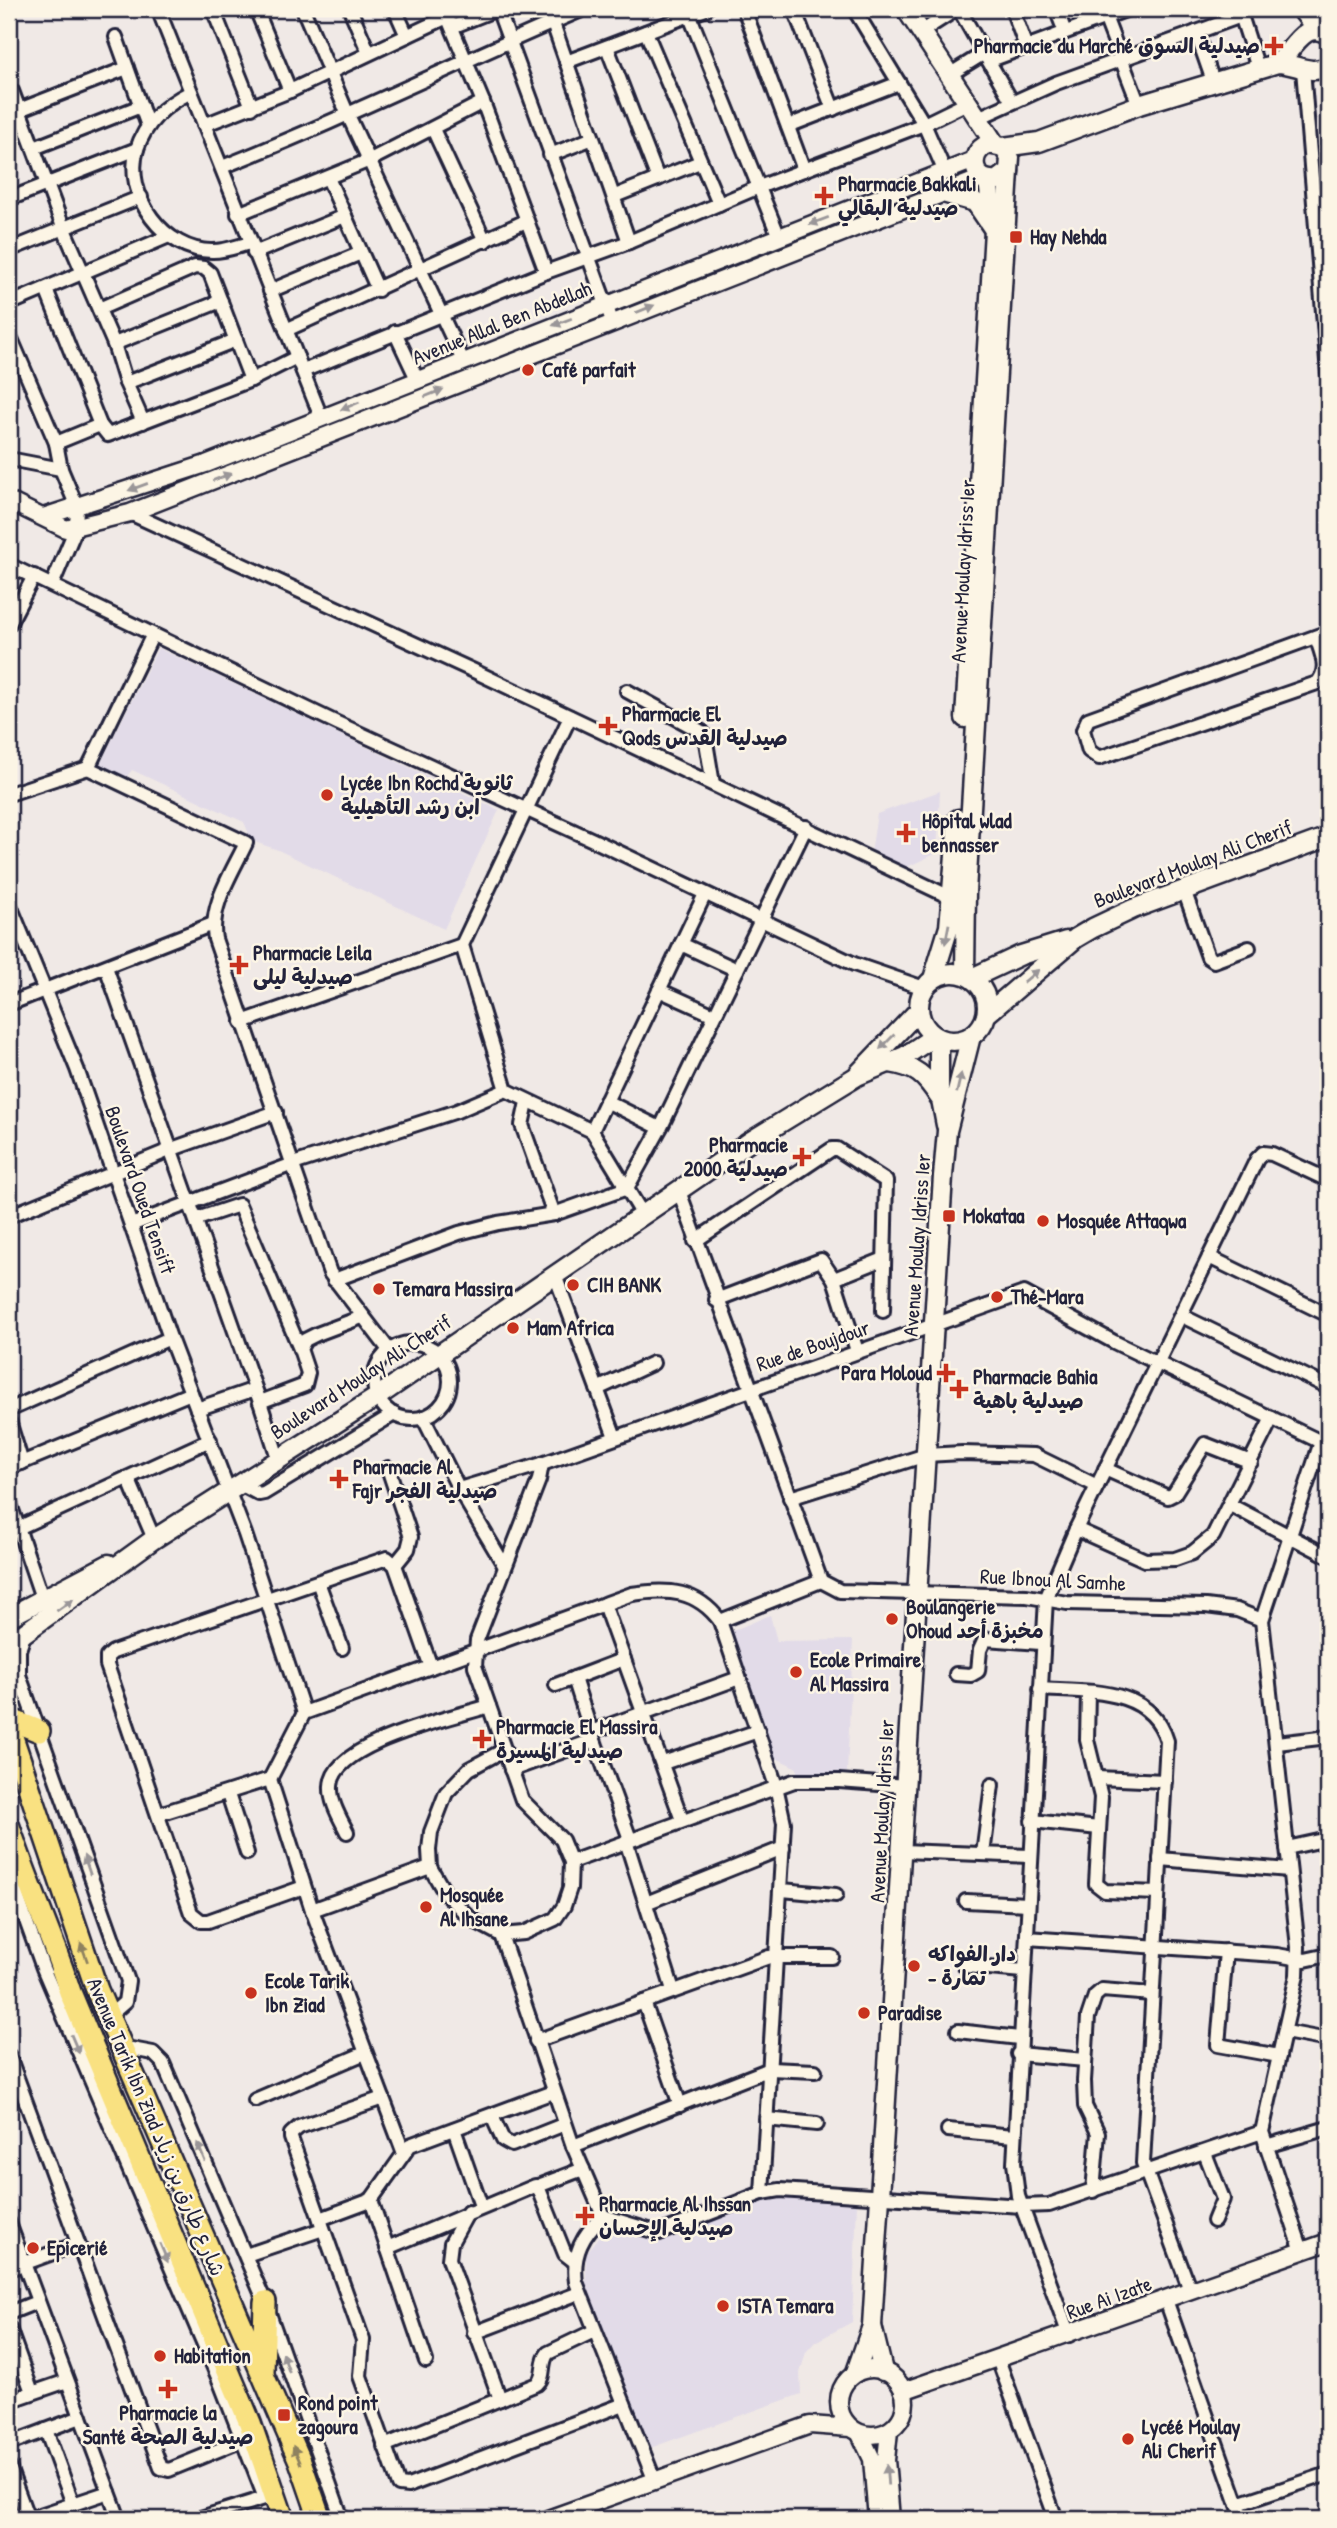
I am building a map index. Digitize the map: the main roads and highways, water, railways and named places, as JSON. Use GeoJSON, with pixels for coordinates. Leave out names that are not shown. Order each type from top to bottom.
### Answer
{"type":"FeatureCollection","features":[{"type":"Feature","properties":{"kind":"main road"},"geometry":{"type":"LineString","coordinates":[[906,9],[977,120],[1004,156]]}},
{"type":"Feature","properties":{"kind":"main road"},"geometry":{"type":"LineString","coordinates":[[1300,9],[1310,37],[1301,67]]}},
{"type":"Feature","properties":{"kind":"main road"},"geometry":{"type":"LineString","coordinates":[[1278,63],[1310,37]]}},
{"type":"Feature","properties":{"kind":"main road"},"geometry":{"type":"LineString","coordinates":[[977,120],[976,156],[1004,156],[1139,105],[1258,68],[1278,63],[1321,71],[1328,66]]}},
{"type":"Feature","properties":{"kind":"main road","name":"Avenue Moulay Idriss Ier"},"geometry":{"type":"LineString","coordinates":[[928,984],[944,949],[952,898],[994,230],[985,179],[974,167],[976,156]]}},
{"type":"Feature","properties":{"kind":"main road"},"geometry":{"type":"LineString","coordinates":[[985,179],[998,180],[1004,156]]}},
{"type":"Feature","properties":{"kind":"main road","name":"Avenue Moulay Idriss Ier"},"geometry":{"type":"LineString","coordinates":[[969,976],[966,892],[1004,156]]}},
{"type":"Feature","properties":{"kind":"main road"},"geometry":{"type":"LineString","coordinates":[[943,193],[975,202],[987,215],[994,230]]}},
{"type":"Feature","properties":{"kind":"main road","name":"Boulevard Moulay Ali Cherif"},"geometry":{"type":"LineString","coordinates":[[969,976],[1021,955],[1076,938],[1133,909],[1328,837]]}},
{"type":"Feature","properties":{"kind":"main road","name":"Boulevard Moulay Ali Cherif"},"geometry":{"type":"LineString","coordinates":[[986,1014],[1076,938]]}},
{"type":"Feature","properties":{"kind":"main road"},"geometry":{"type":"LineString","coordinates":[[947,1131],[971,1036],[983,1023],[986,1014],[984,991],[969,976],[950,972],[928,984],[919,1010],[923,1023],[937,1037],[951,1041],[971,1036]]}},
{"type":"Feature","properties":{"kind":"main road","name":"Boulevard Moulay Ali Cherif"},"geometry":{"type":"LineString","coordinates":[[857,1076],[919,1010]]}},
{"type":"Feature","properties":{"kind":"main road"},"geometry":{"type":"LineString","coordinates":[[937,1037],[941,1100],[947,1131]]}},
{"type":"Feature","properties":{"kind":"main road","name":"Boulevard Moulay Ali Cherif"},"geometry":{"type":"LineString","coordinates":[[9,1644],[154,1539],[377,1397],[769,1130],[857,1076],[890,1063],[937,1037]]}},
{"type":"Feature","properties":{"kind":"main road"},"geometry":{"type":"LineString","coordinates":[[890,1063],[909,1066],[922,1073],[941,1100]]}},
{"type":"Feature","properties":{"kind":"main road","name":"Avenue Moulay Idriss Ier"},"geometry":{"type":"LineString","coordinates":[[872,2326],[947,1131]]}},
{"type":"Feature","properties":{"kind":"main road","name":"Boulevard Moulay Ali Cherif"},"geometry":{"type":"LineString","coordinates":[[9,1618],[42,1598],[135,1552]]}},
{"type":"Feature","properties":{"kind":"main road"},"geometry":{"type":"LineString","coordinates":[[9,1719],[39,1731]]}},
{"type":"Feature","properties":{"kind":"main road","name":"Avenue Tarik Ibn Ziad شارع طارق بن زياد"},"geometry":{"type":"LineString","coordinates":[[9,1728],[80,1943],[121,2047],[300,2461],[320,2519]]}},
{"type":"Feature","properties":{"kind":"main road","name":"Avenue Tarik Ibn Ziad شارع طارق بن زياد"},"geometry":{"type":"LineString","coordinates":[[9,1827],[17,1882],[250,2423],[271,2496],[283,2519]]}},
{"type":"Feature","properties":{"kind":"main road"},"geometry":{"type":"LineString","coordinates":[[263,2378],[265,2302]]}},
{"type":"Feature","properties":{"kind":"main road"},"geometry":{"type":"LineString","coordinates":[[872,2326],[883,2371]]}},
{"type":"Feature","properties":{"kind":"main road"},"geometry":{"type":"LineString","coordinates":[[856,2372],[872,2326]]}},
{"type":"Feature","properties":{"kind":"place","name":"Pharmacie du Marché صيدلية السوق"},"geometry":{"type":"Point","coordinates":[1274,46]}},
{"type":"Feature","properties":{"kind":"place","name":"Pharmacie Bakkali صيدلية البقالي"},"geometry":{"type":"Point","coordinates":[824,196]}},
{"type":"Feature","properties":{"kind":"place","name":"Hay Nehda"},"geometry":{"type":"Point","coordinates":[1016,237]}},
{"type":"Feature","properties":{"kind":"place","name":"Café parfait"},"geometry":{"type":"Point","coordinates":[528,370]}},
{"type":"Feature","properties":{"kind":"place","name":"Pharmacie El Qods صيدلية القدس"},"geometry":{"type":"Point","coordinates":[608,726]}},
{"type":"Feature","properties":{"kind":"place","name":"Lycée Ibn Rochd ثانوية ابن رشد التأهيلية"},"geometry":{"type":"Point","coordinates":[327,795]}},
{"type":"Feature","properties":{"kind":"place","name":"Hôpital wlad bennasser"},"geometry":{"type":"Point","coordinates":[906,833]}},
{"type":"Feature","properties":{"kind":"place","name":"Pharmacie Leila صيدلية ليلى"},"geometry":{"type":"Point","coordinates":[239,965]}},
{"type":"Feature","properties":{"kind":"place","name":"Pharmacie 2000 صيدلية"},"geometry":{"type":"Point","coordinates":[802,1157]}},
{"type":"Feature","properties":{"kind":"place","name":"Mokataa"},"geometry":{"type":"Point","coordinates":[949,1216]}},
{"type":"Feature","properties":{"kind":"place","name":"Mosquée Attaqwa"},"geometry":{"type":"Point","coordinates":[1043,1221]}},
{"type":"Feature","properties":{"kind":"place","name":"CIH BANK"},"geometry":{"type":"Point","coordinates":[573,1285]}},
{"type":"Feature","properties":{"kind":"place","name":"Temara Massira"},"geometry":{"type":"Point","coordinates":[379,1289]}},
{"type":"Feature","properties":{"kind":"place","name":"Thé-Mara"},"geometry":{"type":"Point","coordinates":[997,1297]}},
{"type":"Feature","properties":{"kind":"place","name":"Mam Africa"},"geometry":{"type":"Point","coordinates":[513,1328]}},
{"type":"Feature","properties":{"kind":"place","name":"Para Moloud"},"geometry":{"type":"Point","coordinates":[946,1373]}},
{"type":"Feature","properties":{"kind":"place","name":"Pharmacie Bahia صيدلية باهية"},"geometry":{"type":"Point","coordinates":[959,1389]}},
{"type":"Feature","properties":{"kind":"place","name":"Pharmacie Al Fajr صيدلية الفجر"},"geometry":{"type":"Point","coordinates":[339,1479]}},
{"type":"Feature","properties":{"kind":"place","name":"Boulangerie Ohoud مخبزة أحد"},"geometry":{"type":"Point","coordinates":[892,1619]}},
{"type":"Feature","properties":{"kind":"place","name":"Ecole Primaire Al Massira"},"geometry":{"type":"Point","coordinates":[796,1672]}},
{"type":"Feature","properties":{"kind":"place","name":"Pharmacie El Massira صيدلية المسيرة"},"geometry":{"type":"Point","coordinates":[482,1739]}},
{"type":"Feature","properties":{"kind":"place","name":"Mosquée Al Ihsane"},"geometry":{"type":"Point","coordinates":[426,1907]}},
{"type":"Feature","properties":{"kind":"place","name":"دار الفواكه - تمارة"},"geometry":{"type":"Point","coordinates":[914,1966]}},
{"type":"Feature","properties":{"kind":"place","name":"Ecole Tarik Ibn Ziad"},"geometry":{"type":"Point","coordinates":[251,1993]}},
{"type":"Feature","properties":{"kind":"place","name":"Paradise"},"geometry":{"type":"Point","coordinates":[864,2013]}},
{"type":"Feature","properties":{"kind":"place","name":"Pharmacie Al Ihssan صيدلية الإحسان"},"geometry":{"type":"Point","coordinates":[585,2216]}},
{"type":"Feature","properties":{"kind":"place","name":"Epicerié"},"geometry":{"type":"Point","coordinates":[33,2248]}},
{"type":"Feature","properties":{"kind":"place","name":"ISTA Temara"},"geometry":{"type":"Point","coordinates":[723,2306]}},
{"type":"Feature","properties":{"kind":"place","name":"Habitation"},"geometry":{"type":"Point","coordinates":[160,2356]}},
{"type":"Feature","properties":{"kind":"place","name":"Pharmacie la Santé صيدلية الصحة"},"geometry":{"type":"Point","coordinates":[168,2389]}},
{"type":"Feature","properties":{"kind":"place","name":"Rond point zagoura"},"geometry":{"type":"Point","coordinates":[284,2415]}},
{"type":"Feature","properties":{"kind":"place","name":"Lycéé Moulay Ali Cherif"},"geometry":{"type":"Point","coordinates":[1128,2439]}}]}
